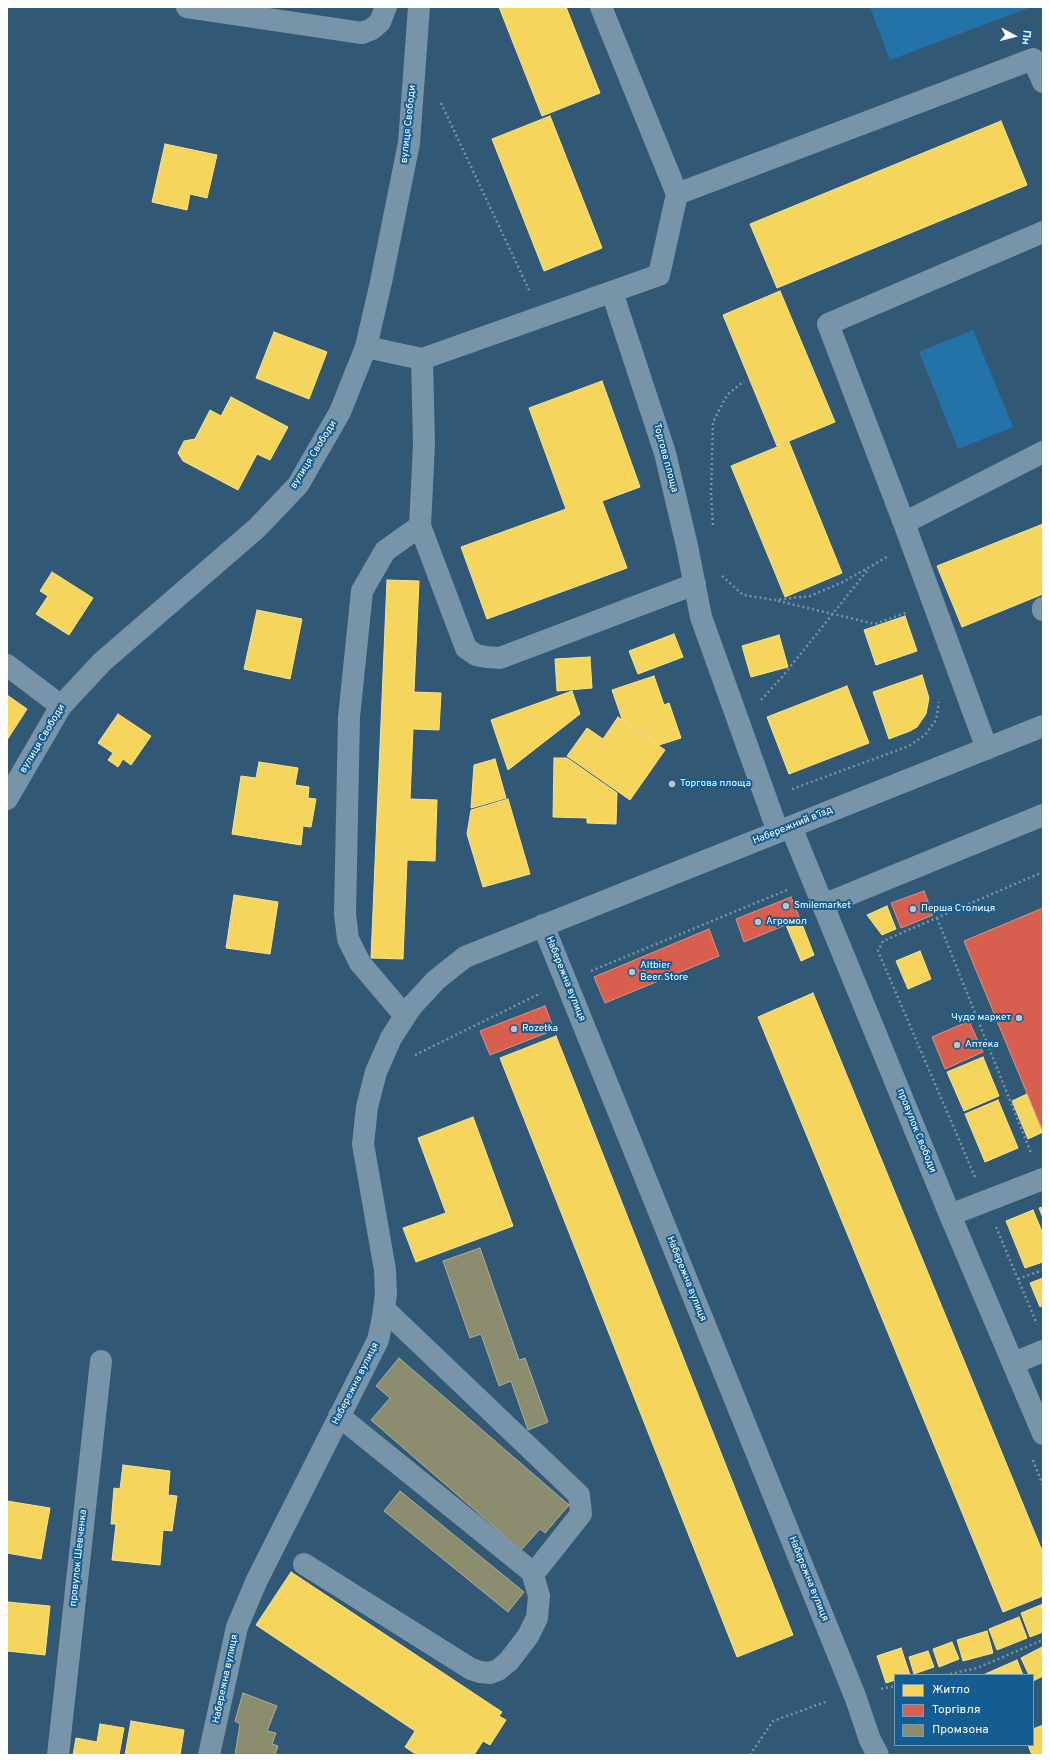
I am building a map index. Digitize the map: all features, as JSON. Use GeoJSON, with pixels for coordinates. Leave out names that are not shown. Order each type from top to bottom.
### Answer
{"type":"FeatureCollection","features":[{"type":"Feature","properties":{"kind":"street"},"geometry":{"type":"LineString","coordinates":[[187,7],[362,33],[372,29],[380,22],[386,7]]}},
{"type":"Feature","properties":{"kind":"street","name":"вулиця Свободи"},"geometry":{"type":"LineString","coordinates":[[7,799],[61,706],[102,662],[258,528],[298,485],[340,412],[366,346],[382,282],[409,143],[419,7]]}},
{"type":"Feature","properties":{"kind":"street"},"geometry":{"type":"LineString","coordinates":[[366,346],[422,359],[659,275],[677,194],[601,7]]}},
{"type":"Feature","properties":{"kind":"street"},"geometry":{"type":"LineString","coordinates":[[677,194],[1033,59],[1043,82]]}},
{"type":"Feature","properties":{"kind":"street"},"geometry":{"type":"LineString","coordinates":[[987,749],[828,324],[1043,232]]}},
{"type":"Feature","properties":{"kind":"street","name":"Торгова площа"},"geometry":{"type":"LineString","coordinates":[[612,292],[665,453],[695,584],[701,617],[784,829]]}},
{"type":"Feature","properties":{"kind":"street"},"geometry":{"type":"LineString","coordinates":[[422,359],[424,444],[420,526],[466,648],[476,655],[500,658],[695,584]]}},
{"type":"Feature","properties":{"kind":"street"},"geometry":{"type":"LineString","coordinates":[[904,524],[1043,452]]}},
{"type":"Feature","properties":{"kind":"street"},"geometry":{"type":"LineString","coordinates":[[405,1016],[360,963],[348,939],[345,914],[349,717],[362,591],[385,551],[420,526]]}},
{"type":"Feature","properties":{"kind":"street"},"geometry":{"type":"LineString","coordinates":[[7,665],[61,706]]}},
{"type":"Feature","properties":{"kind":"street","name":"Набережний в’їзд"},"geometry":{"type":"LineString","coordinates":[[543,925],[1043,726]]}},
{"type":"Feature","properties":{"kind":"street"},"geometry":{"type":"LineString","coordinates":[[823,905],[1043,815]]}},
{"type":"Feature","properties":{"kind":"street","name":"провулок Свободи"},"geometry":{"type":"LineString","coordinates":[[784,829],[812,880],[823,905],[950,1215],[1043,1434]]}},
{"type":"Feature","properties":{"kind":"street","name":"Набережна вулиця"},"geometry":{"type":"LineString","coordinates":[[209,1755],[237,1627],[257,1580],[378,1340],[386,1294],[385,1270],[363,1144],[367,1108],[376,1072],[392,1038],[405,1016],[436,980],[465,957],[543,925],[855,1696],[870,1740],[878,1755]]}},
{"type":"Feature","properties":{"kind":"street"},"geometry":{"type":"LineString","coordinates":[[950,1215],[1042,1179]]}},
{"type":"Feature","properties":{"kind":"street"},"geometry":{"type":"LineString","coordinates":[[384,1309],[578,1495],[581,1514],[539,1567],[532,1572]]}},
{"type":"Feature","properties":{"kind":"street"},"geometry":{"type":"LineString","coordinates":[[1014,1363],[1043,1350]]}},
{"type":"Feature","properties":{"kind":"street","name":"провулок Шевченка"},"geometry":{"type":"LineString","coordinates":[[58,1755],[101,1361]]}},
{"type":"Feature","properties":{"kind":"street"},"geometry":{"type":"LineString","coordinates":[[304,1564],[472,1669],[480,1672],[490,1673],[498,1670],[509,1661],[528,1636],[537,1618],[539,1596],[532,1572],[339,1416]]}},
{"type":"Feature","properties":{"kind":"path"},"geometry":{"type":"LineString","coordinates":[[440,101],[542,316]]}},
{"type":"Feature","properties":{"kind":"path"},"geometry":{"type":"LineString","coordinates":[[713,532],[711,494],[713,422],[727,395],[744,381]]}},
{"type":"Feature","properties":{"kind":"path"},"geometry":{"type":"LineString","coordinates":[[775,600],[810,596],[868,570],[890,556]]}},
{"type":"Feature","properties":{"kind":"path"},"geometry":{"type":"LineString","coordinates":[[760,702],[868,570]]}},
{"type":"Feature","properties":{"kind":"path"},"geometry":{"type":"LineString","coordinates":[[721,581],[720,574],[743,595],[775,600],[875,624],[910,611]]}},
{"type":"Feature","properties":{"kind":"path"},"geometry":{"type":"LineString","coordinates":[[788,790],[909,746],[925,735],[936,720],[939,702],[938,696]]}},
{"type":"Feature","properties":{"kind":"path"},"geometry":{"type":"LineString","coordinates":[[1037,1326],[878,951],[883,941],[1043,872]]}},
{"type":"Feature","properties":{"kind":"path"},"geometry":{"type":"LineString","coordinates":[[383,1056],[406,1059],[416,1055],[566,981],[812,880]]}},
{"type":"Feature","properties":{"kind":"path"},"geometry":{"type":"LineString","coordinates":[[937,918],[1042,1179]]}},
{"type":"Feature","properties":{"kind":"path"},"geometry":{"type":"LineString","coordinates":[[1018,1279],[1043,1270]]}},
{"type":"Feature","properties":{"kind":"path"},"geometry":{"type":"LineString","coordinates":[[952,1674],[977,1668],[1043,1640]]}},
{"type":"Feature","properties":{"kind":"path"},"geometry":{"type":"LineString","coordinates":[[750,1755],[773,1721],[834,1699],[855,1696],[894,1686]]}},
{"type":"Feature","properties":{"kind":"shaded area"},"geometry":{"type":"Polygon","coordinates":[[[870,7],[1031,7],[890,60],[870,7]]]}},
{"type":"Feature","properties":{"kind":"shaded area"},"geometry":{"type":"Polygon","coordinates":[[[973,330],[1013,427],[958,449],[919,352],[973,330]]]}},
{"type":"Feature","properties":{"kind":"building: Житло"},"geometry":{"type":"Polygon","coordinates":[[[499,7],[566,7],[600,93],[542,116],[499,7]]]}},
{"type":"Feature","properties":{"kind":"building: Житло"},"geometry":{"type":"Polygon","coordinates":[[[550,116],[602,248],[544,271],[492,139],[550,116]]]}},
{"type":"Feature","properties":{"kind":"building: Житло"},"geometry":{"type":"Polygon","coordinates":[[[1001,121],[1027,185],[777,288],[750,224],[1001,121]]]}},
{"type":"Feature","properties":{"kind":"building: Житло"},"geometry":{"type":"Polygon","coordinates":[[[165,144],[217,155],[207,198],[190,194],[187,210],[152,202],[165,144]]]}},
{"type":"Feature","properties":{"kind":"building: Житло"},"geometry":{"type":"Polygon","coordinates":[[[780,291],[835,422],[777,446],[723,315],[780,291]]]}},
{"type":"Feature","properties":{"kind":"building: Житло"},"geometry":{"type":"Polygon","coordinates":[[[274,332],[327,352],[309,399],[256,378],[274,332]]]}},
{"type":"Feature","properties":{"kind":"building: Житло"},"geometry":{"type":"Polygon","coordinates":[[[602,381],[640,487],[602,501],[627,568],[487,619],[461,547],[566,509],[529,408],[602,381]]]}},
{"type":"Feature","properties":{"kind":"building: Житло"},"geometry":{"type":"Polygon","coordinates":[[[231,397],[288,427],[270,460],[257,454],[238,490],[183,461],[178,453],[184,441],[195,439],[210,410],[221,416],[231,397]]]}},
{"type":"Feature","properties":{"kind":"building: Житло"},"geometry":{"type":"Polygon","coordinates":[[[789,442],[842,573],[785,597],[731,466],[789,442]]]}},
{"type":"Feature","properties":{"kind":"building: Житло"},"geometry":{"type":"Polygon","coordinates":[[[1043,524],[1043,594],[962,627],[937,566],[1043,524]]]}},
{"type":"Feature","properties":{"kind":"building: Житло"},"geometry":{"type":"Polygon","coordinates":[[[52,572],[93,598],[69,635],[36,614],[48,596],[40,591],[52,572]]]}},
{"type":"Feature","properties":{"kind":"building: Житло"},"geometry":{"type":"Polygon","coordinates":[[[387,580],[419,581],[414,692],[441,693],[439,730],[413,729],[410,799],[437,800],[435,861],[407,860],[403,959],[371,958],[387,580]]]}},
{"type":"Feature","properties":{"kind":"building: Житло"},"geometry":{"type":"Polygon","coordinates":[[[257,610],[302,619],[290,679],[244,669],[257,610]]]}},
{"type":"Feature","properties":{"kind":"building: Житло"},"geometry":{"type":"Polygon","coordinates":[[[905,616],[917,651],[876,665],[864,630],[905,616]]]}},
{"type":"Feature","properties":{"kind":"building: Житло"},"geometry":{"type":"Polygon","coordinates":[[[674,634],[683,657],[638,674],[629,651],[674,634]]]}},
{"type":"Feature","properties":{"kind":"building: Житло"},"geometry":{"type":"Polygon","coordinates":[[[779,635],[788,667],[751,677],[742,646],[779,635]]]}},
{"type":"Feature","properties":{"kind":"building: Житло"},"geometry":{"type":"Polygon","coordinates":[[[590,657],[592,688],[557,691],[555,659],[590,657]]]}},
{"type":"Feature","properties":{"kind":"building: Житло"},"geometry":{"type":"Polygon","coordinates":[[[922,675],[929,698],[926,714],[917,727],[889,739],[873,692],[922,675]]]}},
{"type":"Feature","properties":{"kind":"building: Житло"},"geometry":{"type":"Polygon","coordinates":[[[654,676],[664,705],[669,703],[681,738],[659,745],[622,719],[612,690],[654,676]]]}},
{"type":"Feature","properties":{"kind":"building: Житло"},"geometry":{"type":"Polygon","coordinates":[[[847,686],[869,743],[789,774],[767,717],[847,686]]]}},
{"type":"Feature","properties":{"kind":"building: Житло"},"geometry":{"type":"Polygon","coordinates":[[[572,691],[580,714],[508,770],[491,720],[572,691]]]}},
{"type":"Feature","properties":{"kind":"building: Житло"},"geometry":{"type":"Polygon","coordinates":[[[7,695],[27,709],[7,740],[7,695]]]}},
{"type":"Feature","properties":{"kind":"building: Житло"},"geometry":{"type":"Polygon","coordinates":[[[118,714],[151,736],[131,765],[123,759],[118,767],[108,760],[113,753],[98,743],[118,714]]]}},
{"type":"Feature","properties":{"kind":"building: Житло"},"geometry":{"type":"Polygon","coordinates":[[[618,717],[665,750],[630,800],[567,756],[587,728],[603,739],[618,717]]]}},
{"type":"Feature","properties":{"kind":"building: Житло"},"geometry":{"type":"Polygon","coordinates":[[[554,758],[567,758],[617,793],[616,824],[587,823],[587,818],[553,817],[554,758]]]}},
{"type":"Feature","properties":{"kind":"building: Житло"},"geometry":{"type":"Polygon","coordinates":[[[495,759],[506,798],[471,808],[474,765],[495,759]]]}},
{"type":"Feature","properties":{"kind":"building: Житло"},"geometry":{"type":"Polygon","coordinates":[[[259,762],[298,768],[295,785],[309,787],[308,798],[316,799],[311,827],[303,826],[301,845],[232,834],[241,776],[256,778],[259,762]]]}},
{"type":"Feature","properties":{"kind":"building: Житло"},"geometry":{"type":"Polygon","coordinates":[[[508,799],[530,874],[483,887],[467,834],[471,810],[508,799]]]}},
{"type":"Feature","properties":{"kind":"building: Житло"},"geometry":{"type":"Polygon","coordinates":[[[234,895],[278,902],[270,954],[226,948],[234,895]]]}},
{"type":"Feature","properties":{"kind":"building: Житло"},"geometry":{"type":"Polygon","coordinates":[[[887,906],[896,929],[882,935],[867,915],[887,906]]]}},
{"type":"Feature","properties":{"kind":"building: Житло"},"geometry":{"type":"Polygon","coordinates":[[[800,919],[814,955],[801,961],[786,925],[800,919]]]}},
{"type":"Feature","properties":{"kind":"building: Житло"},"geometry":{"type":"Polygon","coordinates":[[[920,951],[931,979],[908,989],[896,961],[920,951]]]}},
{"type":"Feature","properties":{"kind":"building: Житло"},"geometry":{"type":"Polygon","coordinates":[[[813,993],[1043,1553],[1043,1596],[1003,1612],[758,1017],[813,993]]]}},
{"type":"Feature","properties":{"kind":"building: Житло"},"geometry":{"type":"Polygon","coordinates":[[[556,1036],[793,1635],[737,1657],[500,1058],[556,1036]]]}},
{"type":"Feature","properties":{"kind":"building: Житло"},"geometry":{"type":"Polygon","coordinates":[[[983,1057],[999,1096],[964,1111],[947,1072],[983,1057]]]}},
{"type":"Feature","properties":{"kind":"building: Житло"},"geometry":{"type":"Polygon","coordinates":[[[1027,1094],[1043,1132],[1028,1139],[1012,1101],[1027,1094]]]}},
{"type":"Feature","properties":{"kind":"building: Житло"},"geometry":{"type":"Polygon","coordinates":[[[998,1100],[1018,1148],[985,1162],[965,1114],[998,1100]]]}},
{"type":"Feature","properties":{"kind":"building: Житло"},"geometry":{"type":"Polygon","coordinates":[[[473,1117],[513,1226],[416,1262],[403,1228],[446,1213],[418,1138],[473,1117]]]}},
{"type":"Feature","properties":{"kind":"building: Житло"},"geometry":{"type":"Polygon","coordinates":[[[1043,1207],[1043,1218],[1039,1208],[1043,1207]]]}},
{"type":"Feature","properties":{"kind":"building: Житло"},"geometry":{"type":"Polygon","coordinates":[[[1033,1210],[1043,1234],[1043,1262],[1025,1268],[1006,1221],[1033,1210]]]}},
{"type":"Feature","properties":{"kind":"building: Житло"},"geometry":{"type":"Polygon","coordinates":[[[1043,1278],[1043,1305],[1040,1307],[1030,1283],[1043,1278]]]}},
{"type":"Feature","properties":{"kind":"building: Житло"},"geometry":{"type":"Polygon","coordinates":[[[123,1465],[170,1471],[168,1495],[177,1496],[172,1531],[163,1530],[160,1565],[112,1560],[116,1524],[111,1524],[114,1488],[120,1489],[123,1465]]]}},
{"type":"Feature","properties":{"kind":"building: Житло"},"geometry":{"type":"Polygon","coordinates":[[[7,1501],[50,1508],[41,1559],[7,1553],[7,1501]]]}},
{"type":"Feature","properties":{"kind":"building: Житло"},"geometry":{"type":"Polygon","coordinates":[[[291,1572],[502,1712],[499,1716],[506,1720],[490,1745],[483,1741],[474,1755],[417,1755],[405,1747],[415,1731],[256,1625],[291,1572]]]}},
{"type":"Feature","properties":{"kind":"building: Житло"},"geometry":{"type":"Polygon","coordinates":[[[7,1602],[50,1606],[45,1655],[7,1651],[7,1602]]]}},
{"type":"Feature","properties":{"kind":"building: Житло"},"geometry":{"type":"Polygon","coordinates":[[[1043,1604],[1043,1632],[1030,1637],[1021,1613],[1043,1604]]]}},
{"type":"Feature","properties":{"kind":"building: Житло"},"geometry":{"type":"Polygon","coordinates":[[[1019,1617],[1027,1638],[997,1650],[989,1629],[1019,1617]]]}},
{"type":"Feature","properties":{"kind":"building: Житло"},"geometry":{"type":"Polygon","coordinates":[[[987,1631],[993,1653],[963,1661],[957,1640],[987,1631]]]}},
{"type":"Feature","properties":{"kind":"building: Житло"},"geometry":{"type":"Polygon","coordinates":[[[952,1642],[959,1659],[939,1667],[933,1649],[952,1642]]]}},
{"type":"Feature","properties":{"kind":"building: Житло"},"geometry":{"type":"Polygon","coordinates":[[[1042,1647],[1043,1676],[1034,1680],[1034,1674],[1029,1674],[1021,1658],[1042,1647]]]}},
{"type":"Feature","properties":{"kind":"building: Житло"},"geometry":{"type":"Polygon","coordinates":[[[901,1648],[910,1674],[894,1674],[894,1680],[886,1683],[877,1656],[901,1648]]]}},
{"type":"Feature","properties":{"kind":"building: Житло"},"geometry":{"type":"Polygon","coordinates":[[[928,1651],[934,1667],[914,1674],[909,1657],[928,1651]]]}},
{"type":"Feature","properties":{"kind":"building: Житло"},"geometry":{"type":"Polygon","coordinates":[[[1017,1660],[1023,1674],[985,1674],[1017,1660]]]}},
{"type":"Feature","properties":{"kind":"building: Житло"},"geometry":{"type":"Polygon","coordinates":[[[131,1721],[184,1730],[180,1755],[125,1755],[131,1721]]]}},
{"type":"Feature","properties":{"kind":"building: Житло"},"geometry":{"type":"Polygon","coordinates":[[[100,1724],[124,1728],[119,1755],[73,1755],[76,1738],[97,1742],[100,1724]]]}},
{"type":"Feature","properties":{"kind":"building: Житло"},"geometry":{"type":"Polygon","coordinates":[[[1043,1725],[1043,1755],[1032,1755],[1028,1746],[1034,1746],[1034,1729],[1043,1725]]]}},
{"type":"Feature","properties":{"kind":"building: Торгівля"},"geometry":{"type":"Polygon","coordinates":[[[924,891],[933,915],[901,928],[891,903],[924,891]]]}},
{"type":"Feature","properties":{"kind":"building: Торгівля"},"geometry":{"type":"Polygon","coordinates":[[[791,897],[800,919],[744,942],[736,919],[791,897]]]}},
{"type":"Feature","properties":{"kind":"building: Торгівля","name":"Чудо маркет"},"geometry":{"type":"Polygon","coordinates":[[[1043,908],[1043,1132],[964,941],[1043,908]]]}},
{"type":"Feature","properties":{"kind":"building: Торгівля"},"geometry":{"type":"Polygon","coordinates":[[[709,929],[719,956],[605,1003],[594,977],[709,929]]]}},
{"type":"Feature","properties":{"kind":"building: Торгівля"},"geometry":{"type":"Polygon","coordinates":[[[545,1006],[554,1030],[490,1055],[480,1031],[545,1006]]]}},
{"type":"Feature","properties":{"kind":"building: Торгівля","name":"Аптека"},"geometry":{"type":"Polygon","coordinates":[[[969,1021],[983,1052],[945,1069],[932,1037],[969,1021]]]}},
{"type":"Feature","properties":{"kind":"building: Промзона"},"geometry":{"type":"Polygon","coordinates":[[[480,1248],[519,1360],[525,1358],[548,1422],[528,1430],[511,1381],[499,1386],[481,1334],[470,1338],[443,1261],[480,1248]]]}},
{"type":"Feature","properties":{"kind":"building: Промзона"},"geometry":{"type":"Polygon","coordinates":[[[399,1358],[569,1505],[545,1533],[540,1529],[521,1550],[371,1420],[390,1398],[376,1386],[399,1358]]]}},
{"type":"Feature","properties":{"kind":"building: Промзона"},"geometry":{"type":"Polygon","coordinates":[[[400,1491],[524,1592],[508,1612],[384,1511],[400,1491]]]}},
{"type":"Feature","properties":{"kind":"building: Промзона"},"geometry":{"type":"Polygon","coordinates":[[[243,1693],[277,1706],[267,1731],[276,1733],[272,1744],[278,1746],[275,1755],[235,1755],[240,1724],[235,1721],[243,1693]]]}},
{"type":"Feature","properties":{"kind":"place","name":"Торгова площа"},"geometry":{"type":"Point","coordinates":[672,784]}},
{"type":"Feature","properties":{"kind":"place","name":"Smilemarket"},"geometry":{"type":"Point","coordinates":[786,906]}},
{"type":"Feature","properties":{"kind":"place","name":"Перша Столиця"},"geometry":{"type":"Point","coordinates":[913,909]}},
{"type":"Feature","properties":{"kind":"place","name":"Агромол"},"geometry":{"type":"Point","coordinates":[758,922]}},
{"type":"Feature","properties":{"kind":"place","name":"Altbier Beer Store"},"geometry":{"type":"Point","coordinates":[632,972]}},
{"type":"Feature","properties":{"kind":"place","name":"Чудо маркет"},"geometry":{"type":"Point","coordinates":[1019,1018]}},
{"type":"Feature","properties":{"kind":"place","name":"Rozetka"},"geometry":{"type":"Point","coordinates":[514,1029]}},
{"type":"Feature","properties":{"kind":"place","name":"Аптека"},"geometry":{"type":"Point","coordinates":[957,1045]}}]}
